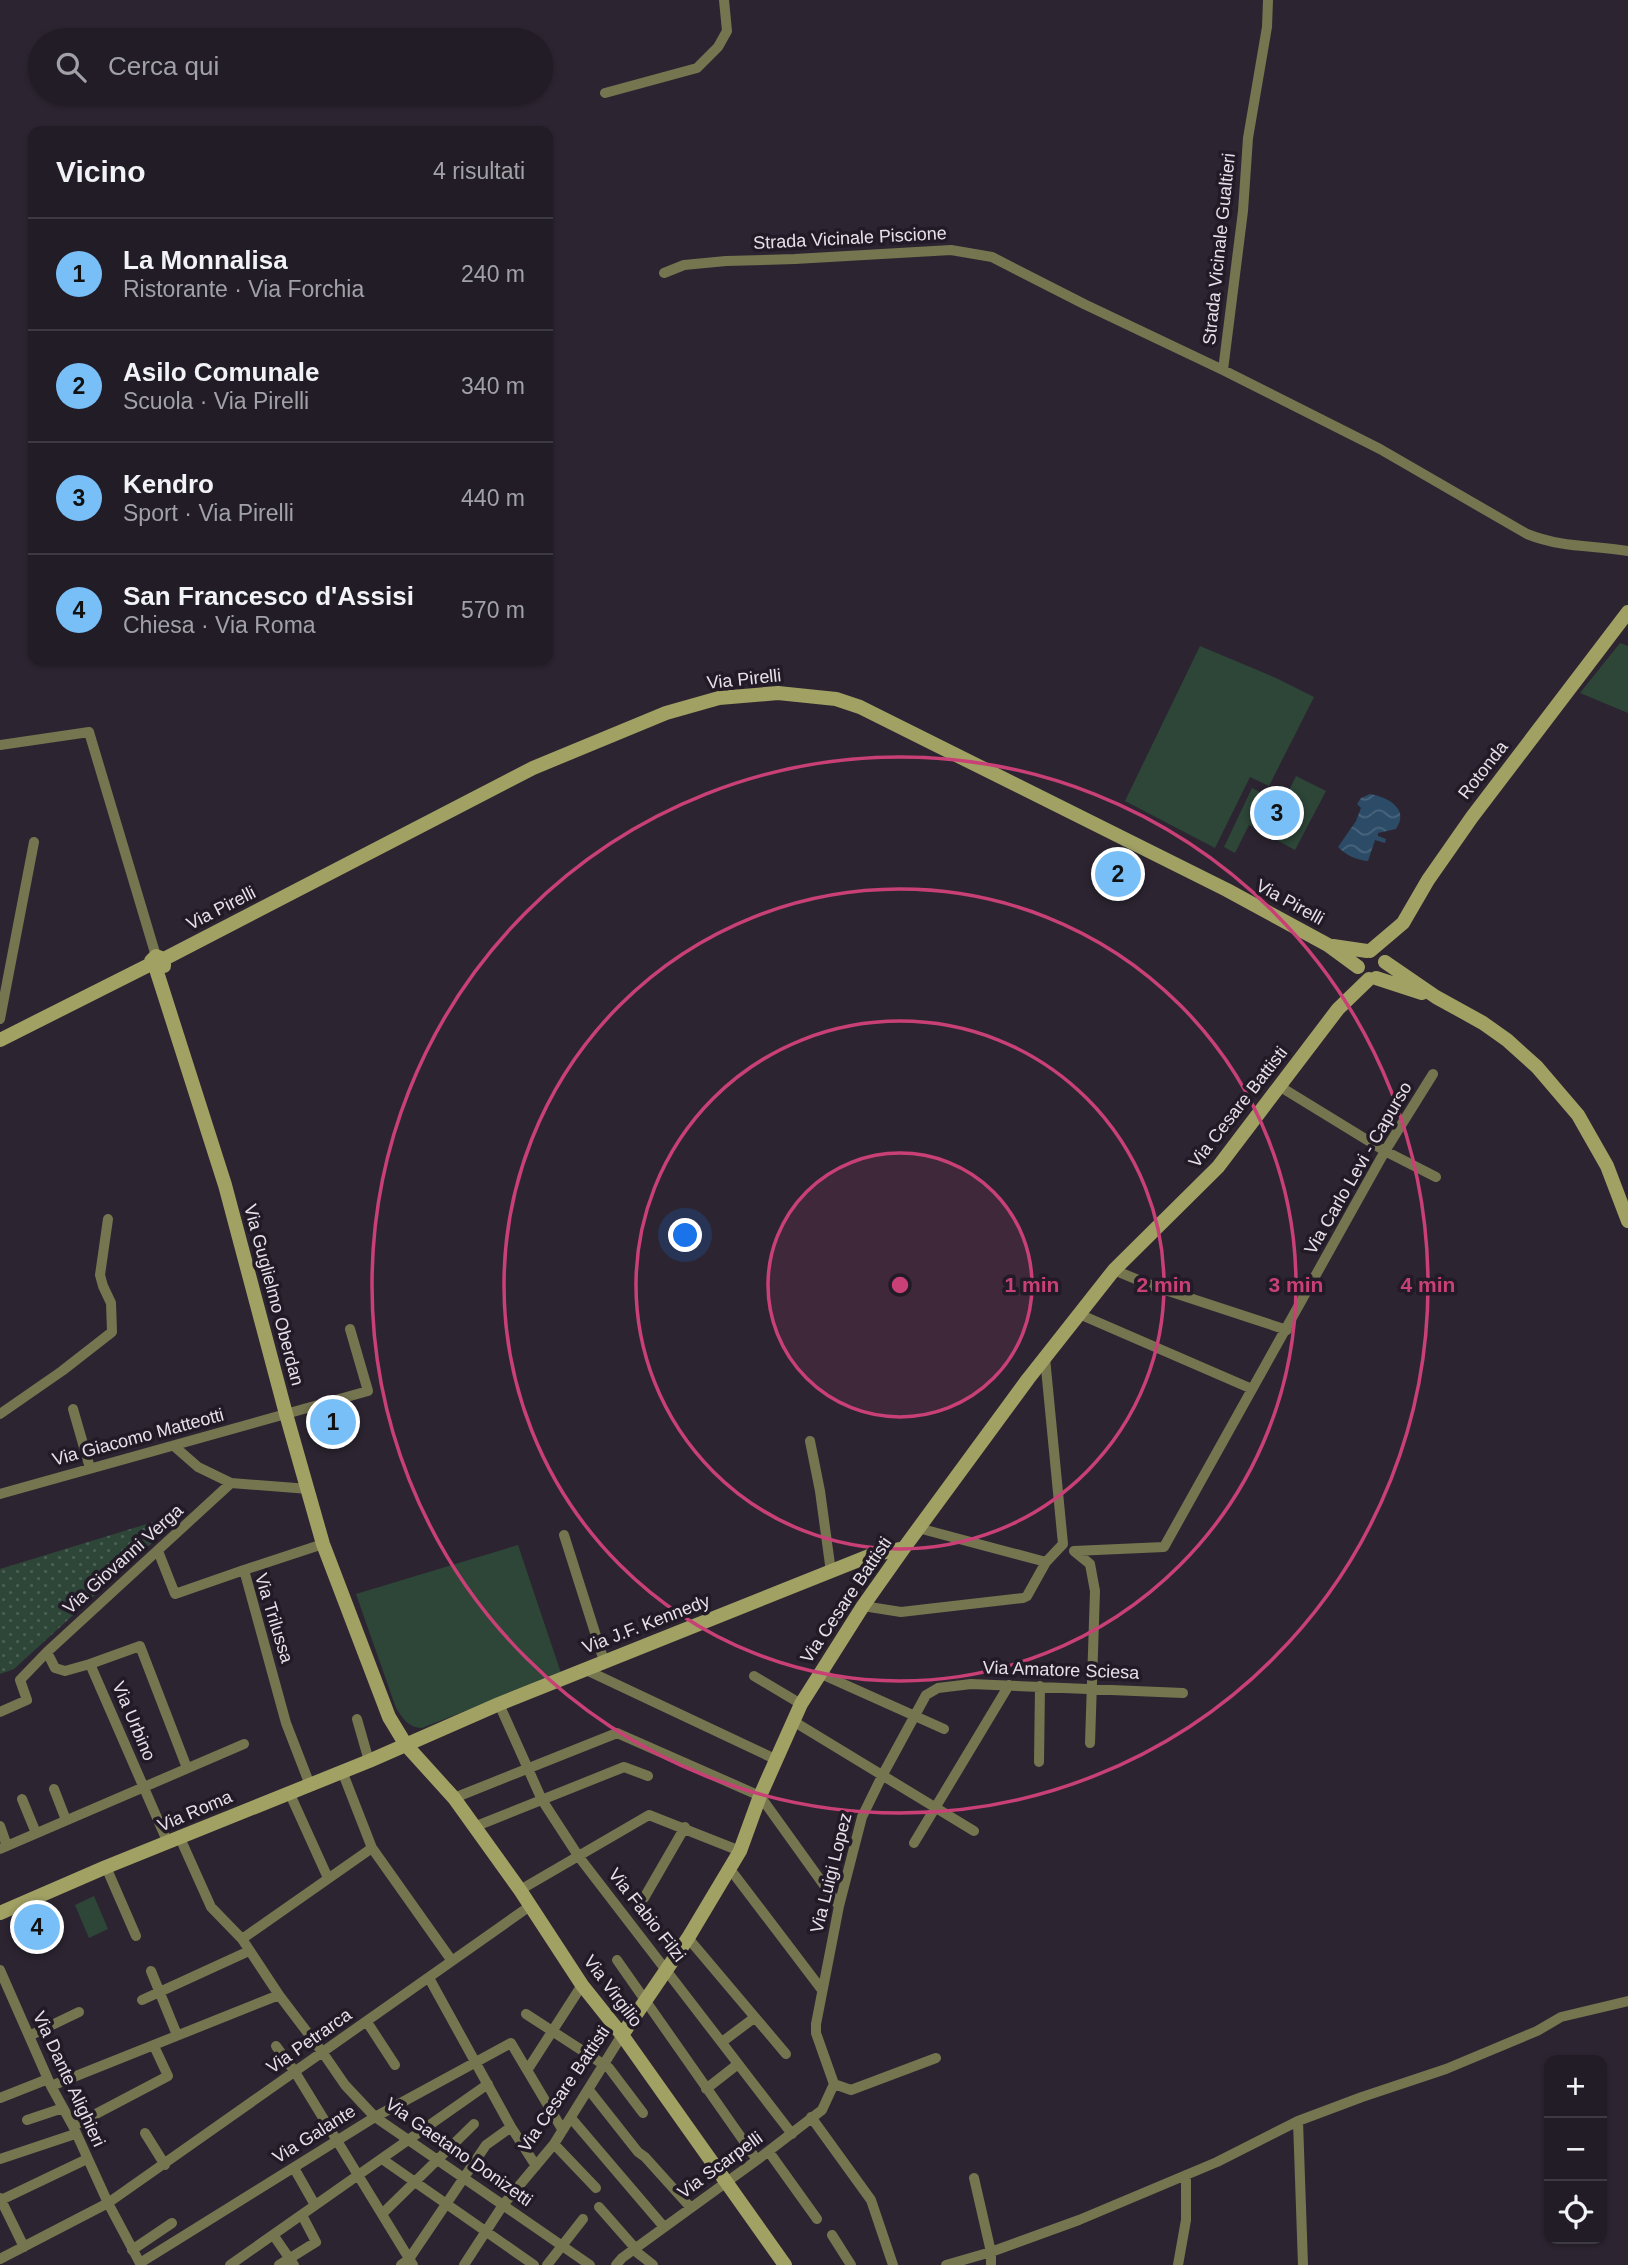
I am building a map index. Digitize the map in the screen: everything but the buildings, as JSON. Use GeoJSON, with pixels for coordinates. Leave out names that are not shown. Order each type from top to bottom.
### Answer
{"type":"FeatureCollection","features":[{"type":"Feature","properties":{"kind":"street"},"geometry":{"type":"LineString","coordinates":[[605,93],[697,68],[718,47],[727,31],[724,0]]}},
{"type":"Feature","properties":{"kind":"street","name":"Strada Vicinale Gualtieri"},"geometry":{"type":"LineString","coordinates":[[1268,0],[1267,27],[1248,138],[1243,211],[1223,370],[1380,449],[1527,534],[1546,542],[1568,546],[1628,551]]}},
{"type":"Feature","properties":{"kind":"street","name":"Strada Vicinale Piscione"},"geometry":{"type":"LineString","coordinates":[[664,272],[684,265],[726,261],[951,250],[992,257],[1223,370]]}},
{"type":"Feature","properties":{"kind":"street","name":"Rotonda"},"geometry":{"type":"LineString","coordinates":[[1369,951],[1403,923],[1428,880],[1472,817],[1628,612]]}},
{"type":"Feature","properties":{"kind":"street","name":"Via Pirelli"},"geometry":{"type":"LineString","coordinates":[[0,1040],[533,768],[666,713],[719,698],[778,693],[836,699],[860,707],[1227,890],[1328,945],[1365,973],[1436,997]]}},
{"type":"Feature","properties":{"kind":"street","name":"Via Guglielmo Oberdan"},"geometry":{"type":"LineString","coordinates":[[0,745],[89,732],[225,1185],[323,1544],[389,1717],[406,1745]]}},
{"type":"Feature","properties":{"kind":"street"},"geometry":{"type":"LineString","coordinates":[[0,1019],[34,842]]}},
{"type":"Feature","properties":{"kind":"street"},"geometry":{"type":"LineString","coordinates":[[1403,923],[1385,961],[1382,974],[1365,973],[1361,955],[1369,951],[1381,954],[1385,961],[1436,997],[1483,1023],[1507,1040],[1537,1067],[1578,1115],[1607,1166],[1628,1222]]}},
{"type":"Feature","properties":{"kind":"street","name":"Via Pirelli"},"geometry":{"type":"LineString","coordinates":[[1328,945],[1369,951]]}},
{"type":"Feature","properties":{"kind":"street","name":"Via Cesare Battisti"},"geometry":{"type":"LineString","coordinates":[[464,2265],[503,2205],[554,2144],[730,1869],[740,1851],[775,1759],[801,1704],[863,1606],[918,1528],[1079,1314],[1114,1270],[1218,1167],[1365,973]]}},
{"type":"Feature","properties":{"kind":"street","name":"Via Carlo Levi - Capurso"},"geometry":{"type":"LineString","coordinates":[[1074,1551],[1164,1546],[1385,1151],[1433,1074]]}},
{"type":"Feature","properties":{"kind":"street"},"geometry":{"type":"LineString","coordinates":[[1279,1086],[1385,1151],[1436,1177]]}},
{"type":"Feature","properties":{"kind":"street"},"geometry":{"type":"LineString","coordinates":[[0,1414],[112,1332],[111,1303],[100,1275],[107,1219]]}},
{"type":"Feature","properties":{"kind":"street"},"geometry":{"type":"LineString","coordinates":[[1114,1270],[1153,1286],[1287,1330]]}},
{"type":"Feature","properties":{"kind":"street"},"geometry":{"type":"LineString","coordinates":[[1079,1314],[1252,1389]]}},
{"type":"Feature","properties":{"kind":"street","name":"Via Giacomo Matteotti"},"geometry":{"type":"LineString","coordinates":[[0,1494],[368,1391],[350,1329]]}},
{"type":"Feature","properties":{"kind":"street"},"geometry":{"type":"LineString","coordinates":[[863,1606],[901,1612],[1027,1596],[1046,1562],[1063,1544],[1045,1358]]}},
{"type":"Feature","properties":{"kind":"street"},"geometry":{"type":"LineString","coordinates":[[72,1409],[90,1468]]}},
{"type":"Feature","properties":{"kind":"street"},"geometry":{"type":"LineString","coordinates":[[810,1441],[831,1572]]}},
{"type":"Feature","properties":{"kind":"street"},"geometry":{"type":"LineString","coordinates":[[174,1446],[198,1467],[231,1483],[309,1489]]}},
{"type":"Feature","properties":{"kind":"street","name":"Via Giovanni Verga"},"geometry":{"type":"LineString","coordinates":[[0,1712],[27,1700],[20,1680],[231,1483]]}},
{"type":"Feature","properties":{"kind":"street"},"geometry":{"type":"LineString","coordinates":[[918,1528],[1046,1562]]}},
{"type":"Feature","properties":{"kind":"street"},"geometry":{"type":"LineString","coordinates":[[564,1535],[604,1661]]}},
{"type":"Feature","properties":{"kind":"street"},"geometry":{"type":"LineString","coordinates":[[244,1570],[323,1544]]}},
{"type":"Feature","properties":{"kind":"street"},"geometry":{"type":"LineString","coordinates":[[1063,1544],[1090,1564],[1096,1591],[1090,1743]]}},
{"type":"Feature","properties":{"kind":"street","name":"Via J.F. Kennedy"},"geometry":{"type":"LineString","coordinates":[[406,1745],[584,1669],[869,1556],[904,1548]]}},
{"type":"Feature","properties":{"kind":"street","name":"Via Trilussa"},"geometry":{"type":"LineString","coordinates":[[158,1551],[175,1594],[244,1570],[286,1723],[310,1784]]}},
{"type":"Feature","properties":{"kind":"street"},"geometry":{"type":"LineString","coordinates":[[47,1652],[55,1668],[65,1671],[140,1646],[187,1768]]}},
{"type":"Feature","properties":{"kind":"street","name":"Via Urbino"},"geometry":{"type":"LineString","coordinates":[[90,1664],[144,1788],[211,1907],[242,1939],[249,1951]]}},
{"type":"Feature","properties":{"kind":"street"},"geometry":{"type":"LineString","coordinates":[[584,1669],[775,1759]]}},
{"type":"Feature","properties":{"kind":"street"},"geometry":{"type":"LineString","coordinates":[[819,1674],[944,1730]]}},
{"type":"Feature","properties":{"kind":"street"},"geometry":{"type":"LineString","coordinates":[[754,1676],[801,1704]]}},
{"type":"Feature","properties":{"kind":"street","name":"Via Amatore Sciesa"},"geometry":{"type":"LineString","coordinates":[[938,1688],[971,1684],[1183,1693]]}},
{"type":"Feature","properties":{"kind":"street"},"geometry":{"type":"LineString","coordinates":[[914,1843],[1009,1685]]}},
{"type":"Feature","properties":{"kind":"street"},"geometry":{"type":"LineString","coordinates":[[1039,1762],[1040,1686]]}},
{"type":"Feature","properties":{"kind":"street","name":"Via Luigi Lopez"},"geometry":{"type":"LineString","coordinates":[[834,2084],[816,2033],[816,2024],[839,1906],[862,1817],[914,1715],[926,1695],[938,1688]]}},
{"type":"Feature","properties":{"kind":"street","name":"Via Fabio Filzi"},"geometry":{"type":"LineString","coordinates":[[499,1704],[542,1800],[579,1857],[792,2134]]}},
{"type":"Feature","properties":{"kind":"street"},"geometry":{"type":"LineString","coordinates":[[357,1718],[369,1761]]}},
{"type":"Feature","properties":{"kind":"street"},"geometry":{"type":"LineString","coordinates":[[793,1721],[974,1831]]}},
{"type":"Feature","properties":{"kind":"street"},"geometry":{"type":"LineString","coordinates":[[454,1798],[617,1733],[760,1796],[839,1906]]}},
{"type":"Feature","properties":{"kind":"street"},"geometry":{"type":"LineString","coordinates":[[0,1826],[3,1847],[244,1744]]}},
{"type":"Feature","properties":{"kind":"street","name":"Via Roma"},"geometry":{"type":"LineString","coordinates":[[0,1913],[406,1745]]}},
{"type":"Feature","properties":{"kind":"street","name":"Via Virgilio"},"geometry":{"type":"LineString","coordinates":[[406,1745],[454,1798],[582,1985],[622,2035],[785,2265]]}},
{"type":"Feature","properties":{"kind":"street"},"geometry":{"type":"LineString","coordinates":[[474,1827],[624,1768],[648,1776]]}},
{"type":"Feature","properties":{"kind":"street"},"geometry":{"type":"LineString","coordinates":[[342,1772],[372,1848],[452,1961]]}},
{"type":"Feature","properties":{"kind":"street"},"geometry":{"type":"LineString","coordinates":[[54,1789],[66,1820]]}},
{"type":"Feature","properties":{"kind":"street"},"geometry":{"type":"LineString","coordinates":[[289,1792],[328,1878]]}},
{"type":"Feature","properties":{"kind":"street"},"geometry":{"type":"LineString","coordinates":[[22,1799],[36,1833]]}},
{"type":"Feature","properties":{"kind":"street"},"geometry":{"type":"LineString","coordinates":[[520,1891],[649,1815],[740,1851]]}},
{"type":"Feature","properties":{"kind":"street"},"geometry":{"type":"LineString","coordinates":[[644,1898],[685,1827]]}},
{"type":"Feature","properties":{"kind":"street"},"geometry":{"type":"LineString","coordinates":[[242,1939],[372,1848]]}},
{"type":"Feature","properties":{"kind":"street"},"geometry":{"type":"LineString","coordinates":[[106,1867],[136,1936]]}},
{"type":"Feature","properties":{"kind":"street"},"geometry":{"type":"LineString","coordinates":[[730,1869],[822,1990]]}},
{"type":"Feature","properties":{"kind":"street","name":"Via Petrarca"},"geometry":{"type":"LineString","coordinates":[[0,2259],[108,2203],[530,1906]]}},
{"type":"Feature","properties":{"kind":"street"},"geometry":{"type":"LineString","coordinates":[[688,1938],[786,2054]]}},
{"type":"Feature","properties":{"kind":"street"},"geometry":{"type":"LineString","coordinates":[[142,2000],[249,1951]]}},
{"type":"Feature","properties":{"kind":"street","name":"Via Gaetano Donizetti"},"geometry":{"type":"LineString","coordinates":[[249,1951],[345,2085],[375,2117],[590,2265]]}},
{"type":"Feature","properties":{"kind":"street"},"geometry":{"type":"LineString","coordinates":[[617,1960],[757,2160]]}},
{"type":"Feature","properties":{"kind":"street","name":"Via Dante Alighieri"},"geometry":{"type":"LineString","coordinates":[[0,1970],[108,2203],[141,2264]]}},
{"type":"Feature","properties":{"kind":"street"},"geometry":{"type":"LineString","coordinates":[[151,1971],[177,2035]]}},
{"type":"Feature","properties":{"kind":"street"},"geometry":{"type":"LineString","coordinates":[[429,1978],[510,2127],[536,2166]]}},
{"type":"Feature","properties":{"kind":"street"},"geometry":{"type":"LineString","coordinates":[[562,2129],[528,2069],[582,1985]]}},
{"type":"Feature","properties":{"kind":"street"},"geometry":{"type":"LineString","coordinates":[[0,2098],[154,2046],[279,1996]]}},
{"type":"Feature","properties":{"kind":"street"},"geometry":{"type":"LineString","coordinates":[[946,2265],[991,2252],[1079,2220],[1186,2175],[1298,2121],[1446,2069],[1537,2031],[1561,2017],[1628,2001]]}},
{"type":"Feature","properties":{"kind":"street"},"geometry":{"type":"LineString","coordinates":[[29,2036],[79,2012]]}},
{"type":"Feature","properties":{"kind":"street"},"geometry":{"type":"LineString","coordinates":[[526,2014],[609,2068],[643,2113]]}},
{"type":"Feature","properties":{"kind":"street"},"geometry":{"type":"LineString","coordinates":[[722,2042],[754,2018]]}},
{"type":"Feature","properties":{"kind":"street"},"geometry":{"type":"LineString","coordinates":[[367,2022],[395,2065]]}},
{"type":"Feature","properties":{"kind":"street","name":"Via Galante"},"geometry":{"type":"LineString","coordinates":[[141,2264],[375,2117],[511,2043],[528,2069]]}},
{"type":"Feature","properties":{"kind":"street"},"geometry":{"type":"LineString","coordinates":[[0,2159],[74,2130],[168,2076],[154,2046]]}},
{"type":"Feature","properties":{"kind":"street"},"geometry":{"type":"LineString","coordinates":[[276,2046],[295,2072],[382,2214],[408,2263],[486,2146],[510,2127]]}},
{"type":"Feature","properties":{"kind":"street"},"geometry":{"type":"LineString","coordinates":[[834,2084],[851,2090],[936,2058]]}},
{"type":"Feature","properties":{"kind":"street"},"geometry":{"type":"LineString","coordinates":[[706,2089],[738,2064]]}},
{"type":"Feature","properties":{"kind":"street"},"geometry":{"type":"LineString","coordinates":[[230,2265],[488,2084]]}},
{"type":"Feature","properties":{"kind":"street","name":"Via Scarpelli"},"geometry":{"type":"LineString","coordinates":[[616,2265],[822,2110],[834,2084]]}},
{"type":"Feature","properties":{"kind":"street"},"geometry":{"type":"LineString","coordinates":[[589,2090],[638,2152],[691,2208]]}},
{"type":"Feature","properties":{"kind":"street"},"geometry":{"type":"LineString","coordinates":[[27,2120],[63,2108]]}},
{"type":"Feature","properties":{"kind":"street"},"geometry":{"type":"LineString","coordinates":[[811,2117],[871,2200],[892,2265]]}},
{"type":"Feature","properties":{"kind":"street"},"geometry":{"type":"LineString","coordinates":[[571,2118],[664,2227]]}},
{"type":"Feature","properties":{"kind":"street"},"geometry":{"type":"LineString","coordinates":[[1298,2121],[1303,2265]]}},
{"type":"Feature","properties":{"kind":"street"},"geometry":{"type":"LineString","coordinates":[[382,2214],[474,2124]]}},
{"type":"Feature","properties":{"kind":"street"},"geometry":{"type":"LineString","coordinates":[[145,2133],[165,2165]]}},
{"type":"Feature","properties":{"kind":"street"},"geometry":{"type":"LineString","coordinates":[[554,2144],[596,2188]]}},
{"type":"Feature","properties":{"kind":"street"},"geometry":{"type":"LineString","coordinates":[[769,2152],[817,2219]]}},
{"type":"Feature","properties":{"kind":"street"},"geometry":{"type":"LineString","coordinates":[[24,2247],[1,2199],[87,2159]]}},
{"type":"Feature","properties":{"kind":"street"},"geometry":{"type":"LineString","coordinates":[[382,2159],[534,2265]]}},
{"type":"Feature","properties":{"kind":"street"},"geometry":{"type":"LineString","coordinates":[[294,2168],[315,2205]]}},
{"type":"Feature","properties":{"kind":"street"},"geometry":{"type":"LineString","coordinates":[[1178,2265],[1186,2220],[1186,2175]]}},
{"type":"Feature","properties":{"kind":"street"},"geometry":{"type":"LineString","coordinates":[[974,2178],[991,2252],[991,2265]]}},
{"type":"Feature","properties":{"kind":"street"},"geometry":{"type":"LineString","coordinates":[[599,2207],[635,2249],[653,2265]]}},
{"type":"Feature","properties":{"kind":"street"},"geometry":{"type":"LineString","coordinates":[[279,2265],[292,2262],[316,2242],[302,2215]]}},
{"type":"Feature","properties":{"kind":"street"},"geometry":{"type":"LineString","coordinates":[[547,2265],[583,2219]]}},
{"type":"Feature","properties":{"kind":"street"},"geometry":{"type":"LineString","coordinates":[[132,2250],[172,2223]]}},
{"type":"Feature","properties":{"kind":"street"},"geometry":{"type":"LineString","coordinates":[[832,2235],[851,2265]]}},
{"type":"Feature","properties":{"kind":"street"},"geometry":{"type":"LineString","coordinates":[[274,2236],[292,2262]]}},
{"type":"Feature","properties":{"kind":"green space"},"geometry":{"type":"Polygon","coordinates":[[[1620,643],[1628,646],[1628,713],[1580,693],[1620,643]]]}},
{"type":"Feature","properties":{"kind":"green space"},"geometry":{"type":"Polygon","coordinates":[[[1200,646],[1314,697],[1269,786],[1250,777],[1215,848],[1125,801],[1200,646]]]}},
{"type":"Feature","properties":{"kind":"green space"},"geometry":{"type":"Polygon","coordinates":[[[1296,776],[1326,791],[1295,850],[1249,825],[1235,853],[1224,847],[1252,788],[1275,800],[1280,792],[1287,795],[1296,776]]]}},
{"type":"Feature","properties":{"kind":"green space"},"geometry":{"type":"Polygon","coordinates":[[[186,1512],[14,1669],[0,1674],[0,1569],[186,1512]]]}},
{"type":"Feature","properties":{"kind":"green space"},"geometry":{"type":"Polygon","coordinates":[[[518,1545],[561,1673],[422,1728],[410,1725],[396,1708],[356,1594],[518,1545]]]}},
{"type":"Feature","properties":{"kind":"green space"},"geometry":{"type":"Polygon","coordinates":[[[94,1896],[108,1929],[89,1938],[75,1905],[94,1896]]]}},
{"type":"Feature","properties":{"kind":"water"},"geometry":{"type":"Polygon","coordinates":[[[1370,794],[1395,805],[1399,810],[1400,822],[1396,829],[1378,833],[1378,836],[1386,839],[1385,843],[1375,840],[1368,861],[1352,857],[1338,847],[1356,821],[1361,808],[1357,804],[1361,798],[1370,794]]]}},
{"type":"Feature","properties":{"kind":"place","name":"Kendro"},"geometry":{"type":"Point","coordinates":[1277,813]}},
{"type":"Feature","properties":{"kind":"place","name":"Asilo Comunale"},"geometry":{"type":"Point","coordinates":[1118,874]}},
{"type":"Feature","properties":{"kind":"place","name":"La Monnalisa"},"geometry":{"type":"Point","coordinates":[333,1422]}},
{"type":"Feature","properties":{"kind":"place","name":"San Francesco d'Assisi"},"geometry":{"type":"Point","coordinates":[37,1927]}}]}
